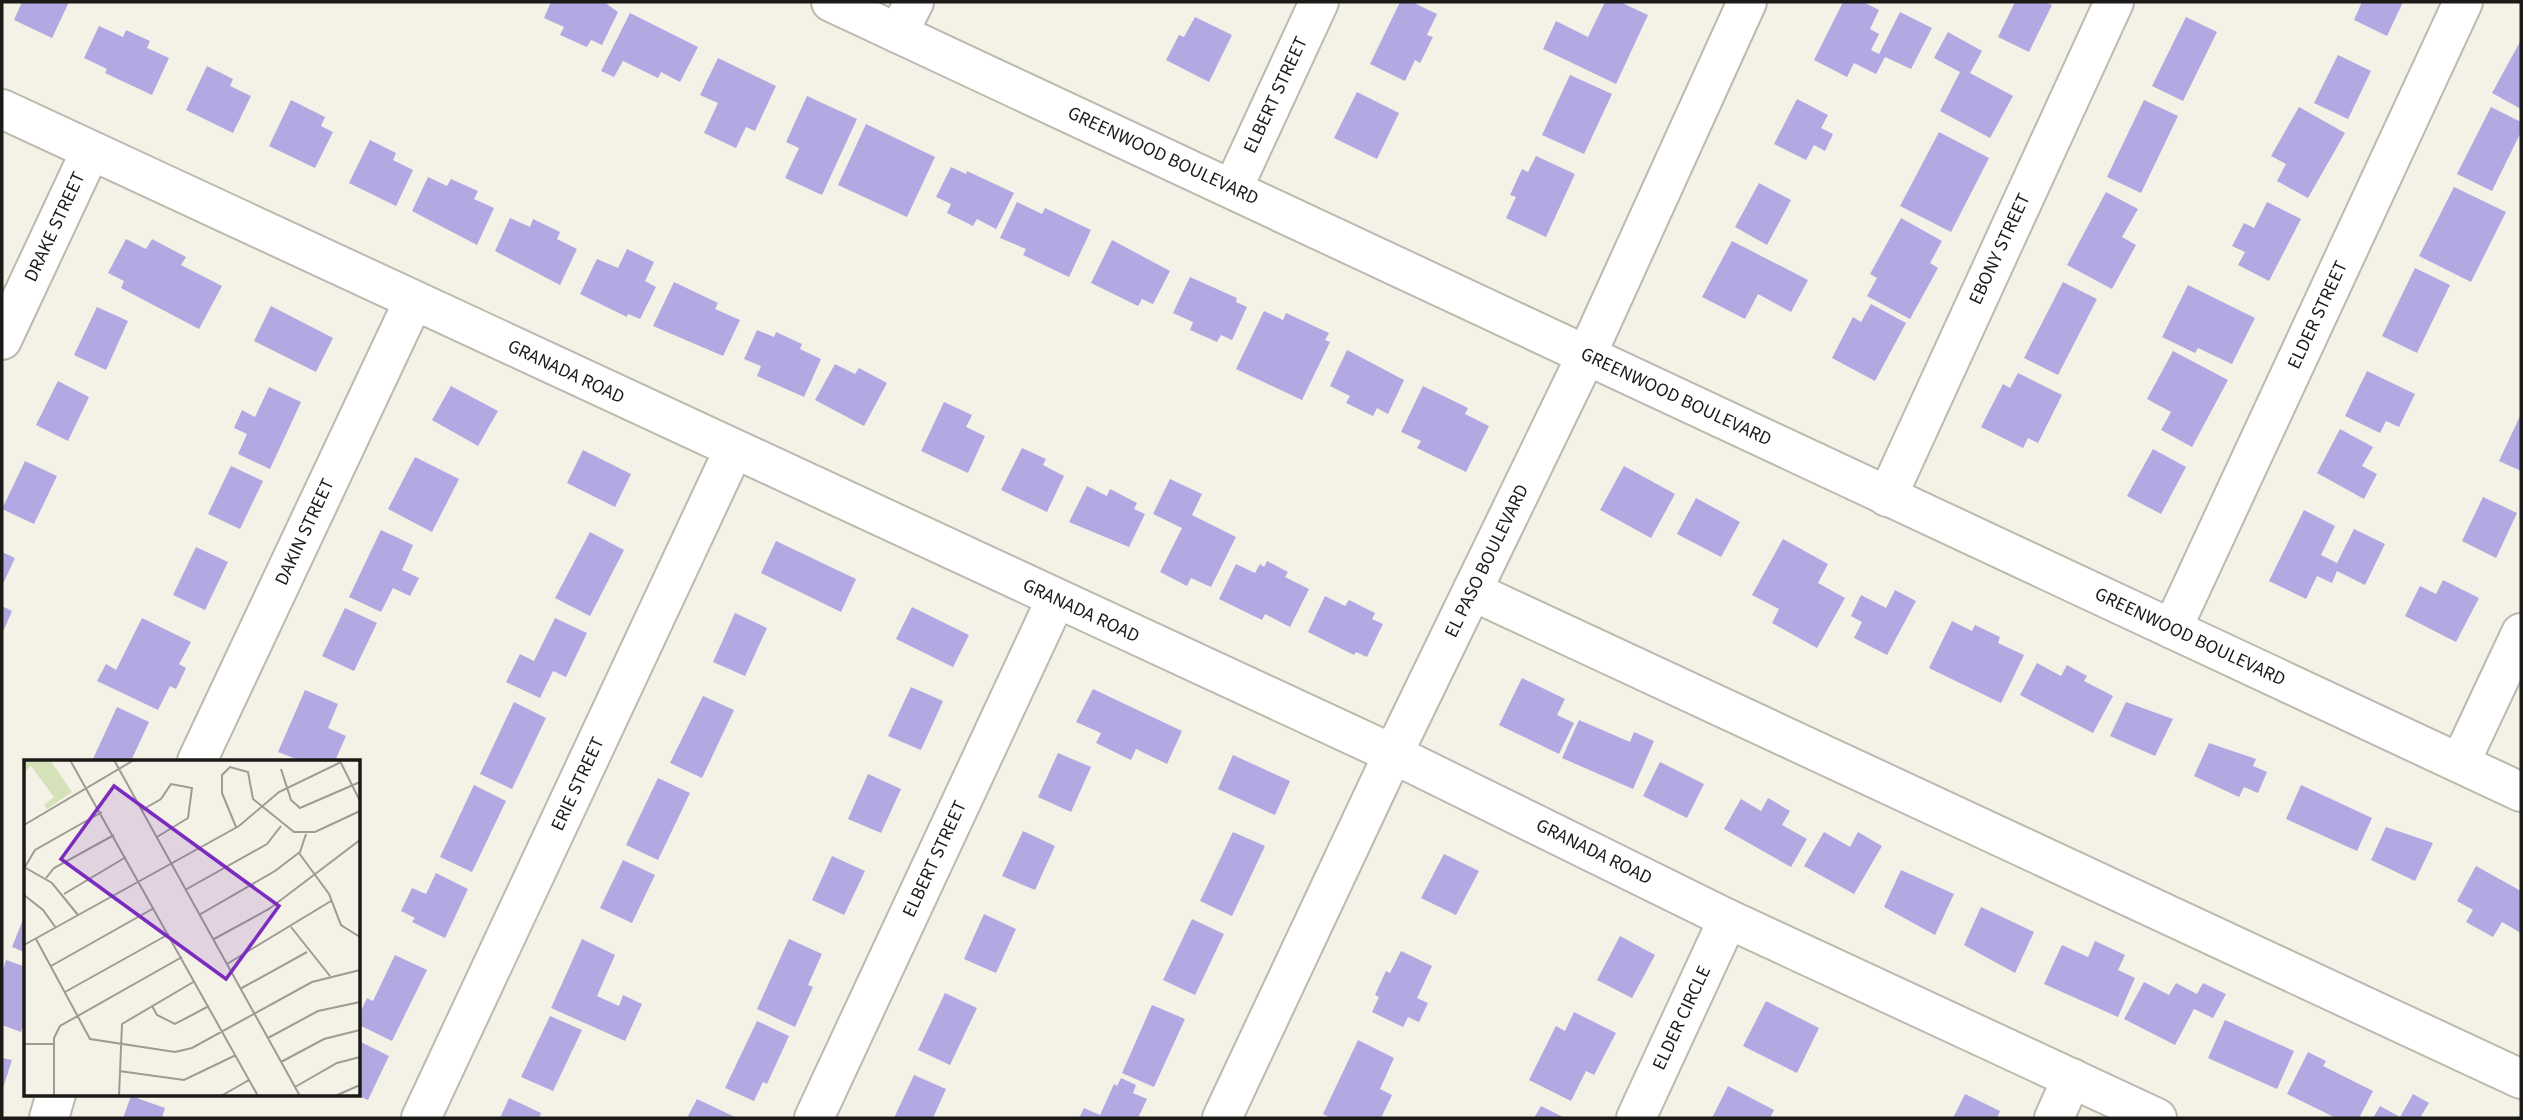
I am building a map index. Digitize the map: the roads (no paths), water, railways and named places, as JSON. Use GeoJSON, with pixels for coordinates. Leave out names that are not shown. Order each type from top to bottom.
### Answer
{"type":"FeatureCollection","features":[{"type":"Feature","properties":{"kind":"street","name":"GREENWOOD BOULEVARD"},"geometry":{"type":"LineString","coordinates":[[831,2],[906,18],[1233,188],[2521,792]]}},
{"type":"Feature","properties":{"kind":"street","name":"ELBERT STREET"},"geometry":{"type":"LineString","coordinates":[[1233,188],[1319,2]]}},
{"type":"Feature","properties":{"kind":"street","name":"EL PASO BOULEVARD"},"geometry":{"type":"LineString","coordinates":[[1222,1118],[1393,754],[1587,354],[1747,2]]}},
{"type":"Feature","properties":{"kind":"street","name":"EBONY STREET"},"geometry":{"type":"LineString","coordinates":[[1887,497],[2114,2]]}},
{"type":"Feature","properties":{"kind":"street","name":"ELDER STREET"},"geometry":{"type":"LineString","coordinates":[[2172,629],[2463,2]]}},
{"type":"Feature","properties":{"kind":"street","name":"GRANADA ROAD"},"geometry":{"type":"LineString","coordinates":[[2,109],[412,302],[1393,754],[1728,919],[2157,1118]]}},
{"type":"Feature","properties":{"kind":"street","name":"DRAKE STREET"},"geometry":{"type":"LineString","coordinates":[[2,340],[90,152]]}},
{"type":"Feature","properties":{"kind":"street","name":"DAKIN STREET"},"geometry":{"type":"LineString","coordinates":[[197,760],[412,302]]}},
{"type":"Feature","properties":{"kind":"street","name":"ERIE STREET"},"geometry":{"type":"LineString","coordinates":[[421,1118],[734,449]]}},
{"type":"Feature","properties":{"kind":"street"},"geometry":{"type":"LineString","coordinates":[[1472,592],[2521,1079]]}},
{"type":"Feature","properties":{"kind":"street","name":"ELBERT STREET"},"geometry":{"type":"LineString","coordinates":[[814,1118],[1056,599]]}},
{"type":"Feature","properties":{"kind":"street"},"geometry":{"type":"LineString","coordinates":[[2460,763],[2521,633]]}},
{"type":"Feature","properties":{"kind":"street","name":"ELDER CIRCLE"},"geometry":{"type":"LineString","coordinates":[[1636,1118],[1728,919]]}},
{"type":"Feature","properties":{"kind":"street"},"geometry":{"type":"LineString","coordinates":[[2054,1118],[2072,1078]]}},
{"type":"Feature","properties":{"kind":"street"},"geometry":{"type":"LineString","coordinates":[[49,1118],[55,1096]]}}]}
